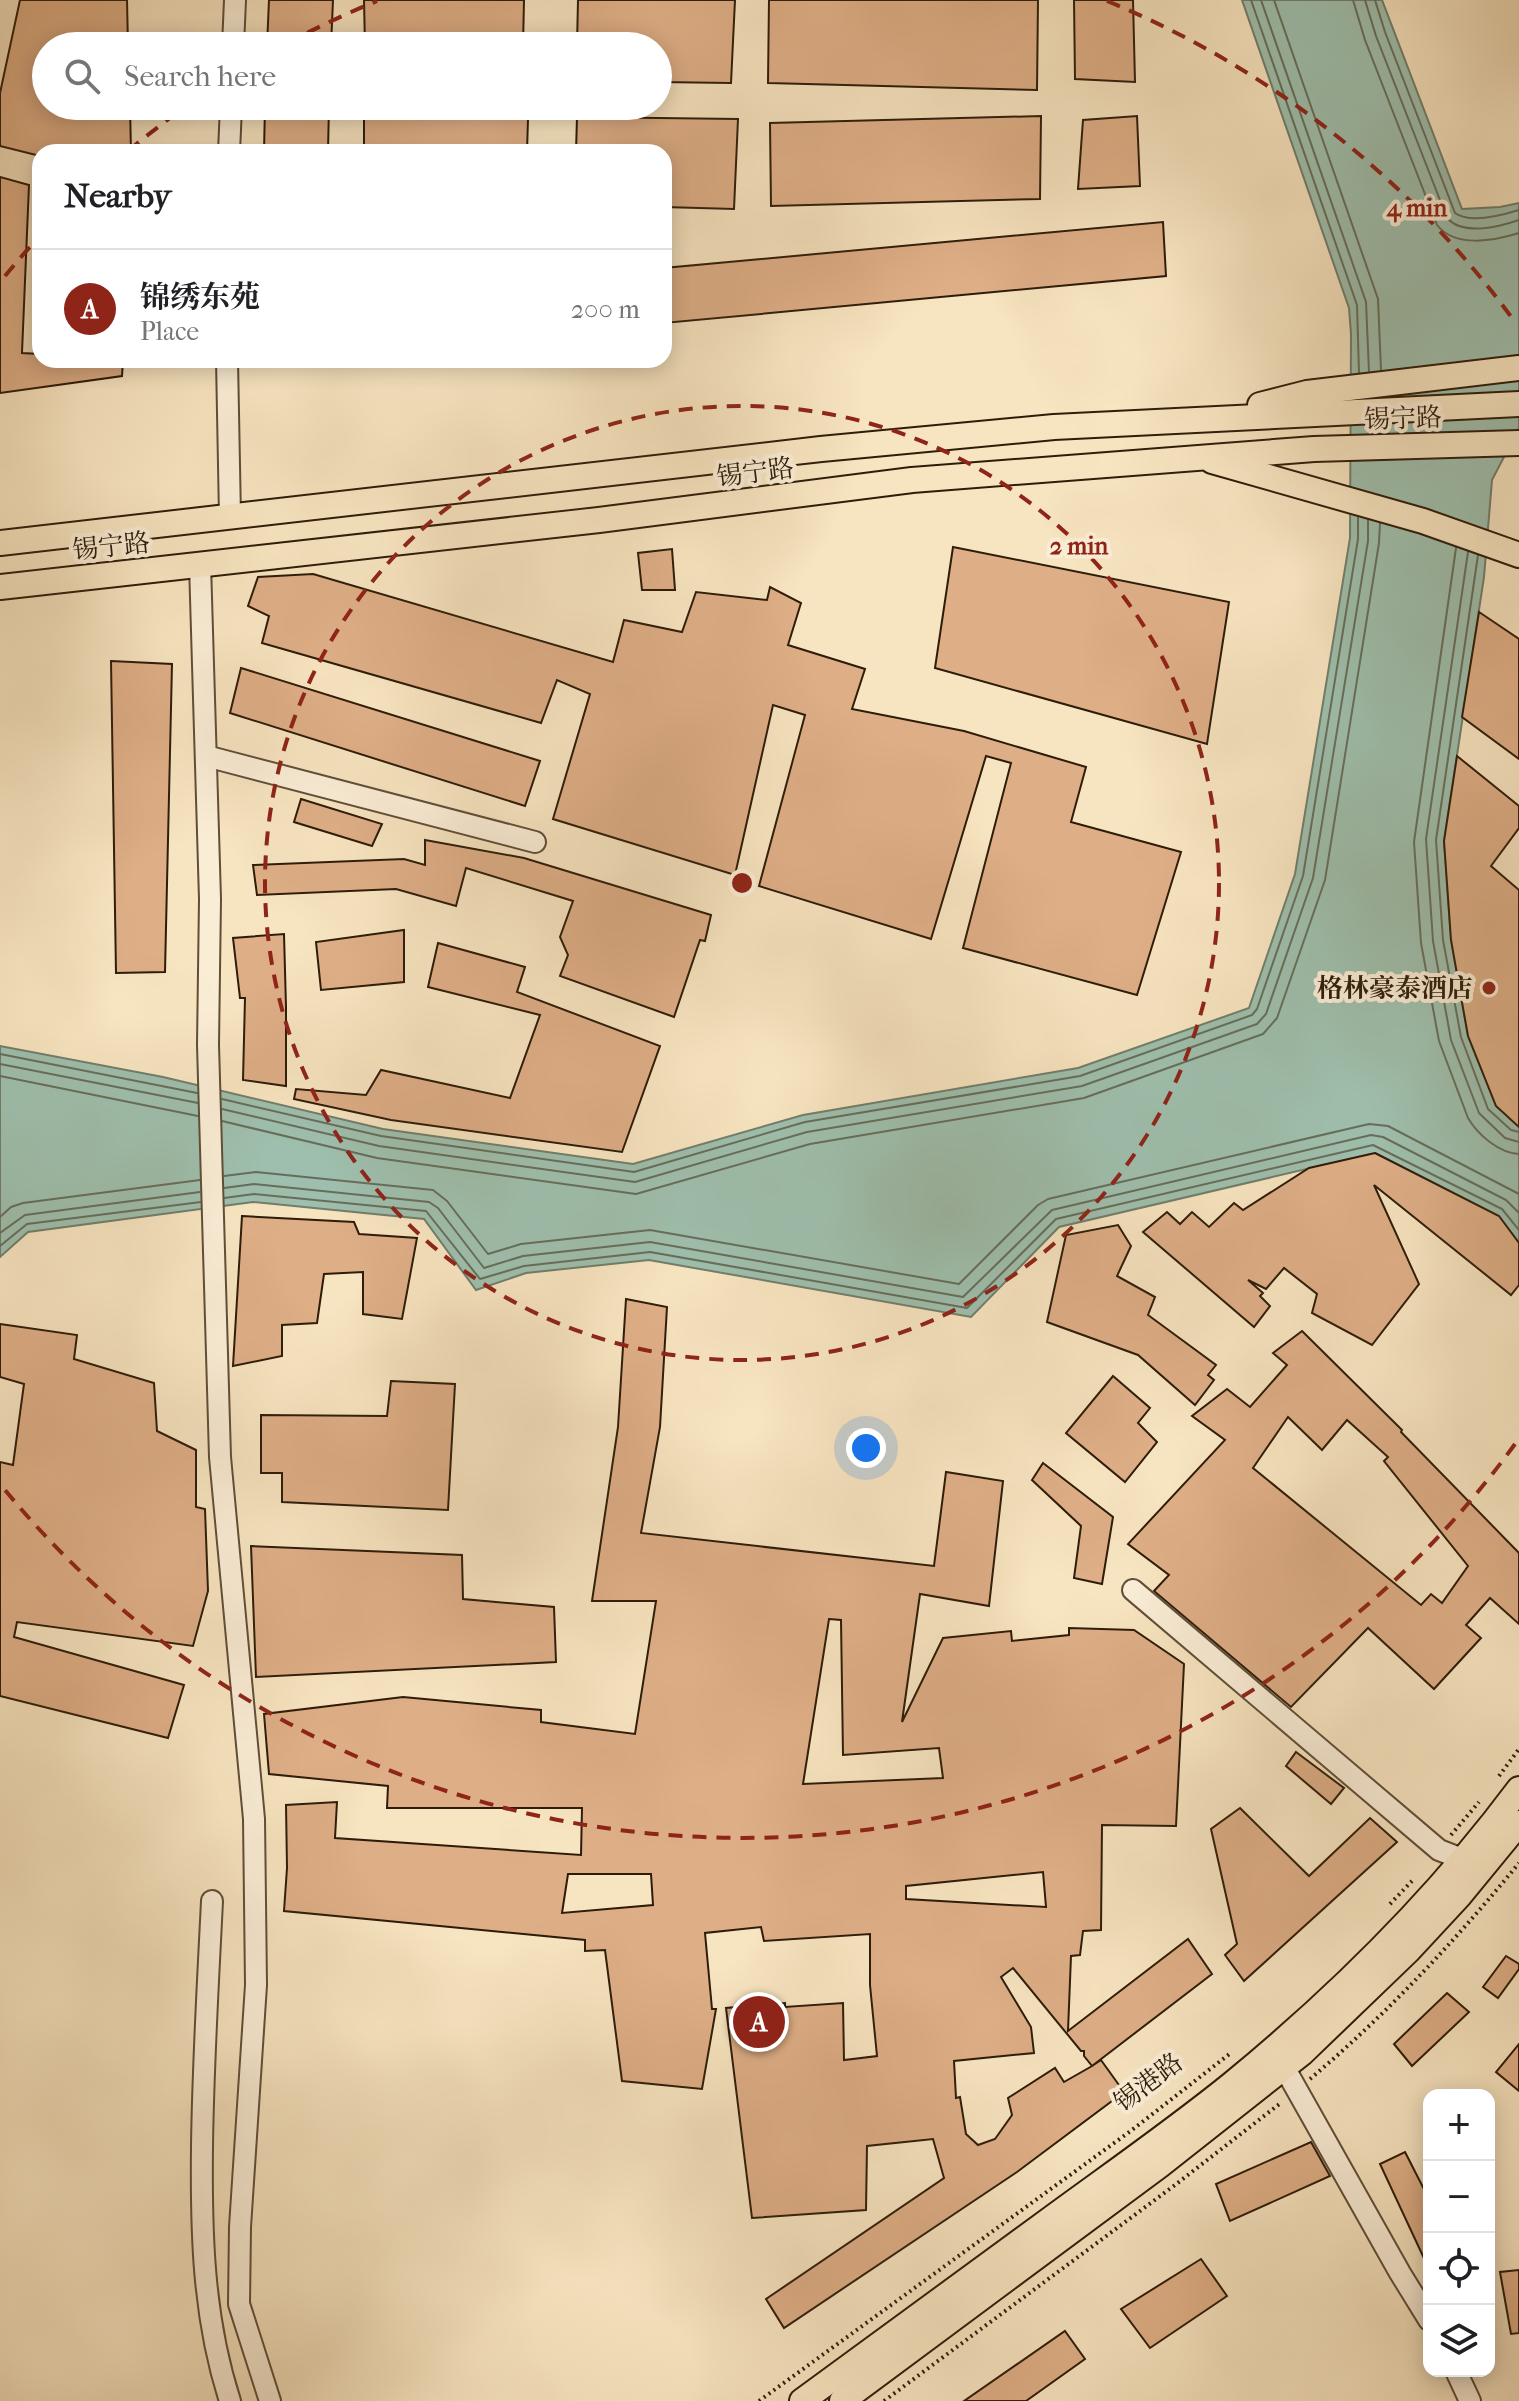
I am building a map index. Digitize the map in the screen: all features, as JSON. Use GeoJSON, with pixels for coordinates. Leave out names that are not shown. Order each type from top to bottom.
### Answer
{"type":"FeatureCollection","features":[{"type":"Feature","properties":{"kind":"main road"},"geometry":{"type":"LineString","coordinates":[[1311,403],[1519,368]]}},
{"type":"Feature","properties":{"kind":"main road","name":"锡宁路"},"geometry":{"type":"LineString","coordinates":[[0,543],[836,447],[1054,427],[1204,419],[1311,403],[1519,404]]}},
{"type":"Feature","properties":{"kind":"main road","name":"锡宁路"},"geometry":{"type":"LineString","coordinates":[[0,587],[599,520],[912,480],[1314,449],[1519,443]]}},
{"type":"Feature","properties":{"kind":"main road"},"geometry":{"type":"LineString","coordinates":[[1199,457],[1423,521],[1519,555]]}},
{"type":"Feature","properties":{"kind":"main road","name":"锡港路"},"geometry":{"type":"LineString","coordinates":[[802,2401],[1147,2149],[1240,2077],[1343,1986],[1393,1936],[1462,1859],[1508,1784]]}},
{"type":"Feature","properties":{"kind":"main road"},"geometry":{"type":"LineString","coordinates":[[842,2401],[1160,2165],[1284,2067],[1408,1951],[1460,1895],[1519,1823]]}},
{"type":"Feature","properties":{"kind":"street"},"geometry":{"type":"LineString","coordinates":[[234,32],[235,0]]}},
{"type":"Feature","properties":{"kind":"street"},"geometry":{"type":"LineString","coordinates":[[229,144],[230,120]]}},
{"type":"Feature","properties":{"kind":"street"},"geometry":{"type":"LineString","coordinates":[[227,368],[230,517]]}},
{"type":"Feature","properties":{"kind":"street"},"geometry":{"type":"LineString","coordinates":[[200,564],[210,899],[208,1045],[220,1457],[254,1819],[256,1985],[240,2227],[239,2304],[270,2401]]}},
{"type":"Feature","properties":{"kind":"street"},"geometry":{"type":"LineString","coordinates":[[206,756],[535,842]]}},
{"type":"Feature","properties":{"kind":"street"},"geometry":{"type":"LineString","coordinates":[[1133,1590],[1439,1850],[1462,1859]]}},
{"type":"Feature","properties":{"kind":"street"},"geometry":{"type":"LineString","coordinates":[[212,1901],[203,2082],[201,2237],[216,2358],[230,2401]]}},
{"type":"Feature","properties":{"kind":"street"},"geometry":{"type":"LineString","coordinates":[[1284,2067],[1423,2310]]}},
{"type":"Feature","properties":{"kind":"street"},"geometry":{"type":"LineString","coordinates":[[1459,2377],[1470,2401]]}},
{"type":"Feature","properties":{"kind":"path"},"geometry":{"type":"LineString","coordinates":[[1508,1784],[1519,1749]]}},
{"type":"Feature","properties":{"kind":"path"},"geometry":{"type":"LineString","coordinates":[[1439,1850],[1479,1802]]}},
{"type":"Feature","properties":{"kind":"path"},"geometry":{"type":"LineString","coordinates":[[1386,1909],[1416,1877]]}},
{"type":"Feature","properties":{"kind":"path","name":"锡港路"},"geometry":{"type":"LineString","coordinates":[[759,2401],[1132,2130],[1237,2049]]}},
{"type":"Feature","properties":{"kind":"water"},"geometry":{"type":"Polygon","coordinates":[[[1242,0],[1382,0],[1462,209],[1519,203],[1519,428],[1492,480],[1484,577],[1444,841],[1451,940],[1468,1036],[1496,1106],[1519,1127],[1519,1243],[1375,1153],[1059,1227],[971,1317],[649,1260],[526,1273],[476,1290],[424,1219],[253,1202],[28,1232],[0,1257],[0,1046],[163,1077],[383,1129],[633,1164],[803,1115],[1078,1068],[1249,1008],[1295,874],[1350,538],[1351,334],[1349,308],[1242,0]]]}},
{"type":"Feature","properties":{"kind":"building"},"geometry":{"type":"Polygon","coordinates":[[[20,0],[127,0],[128,32],[32,32],[32,120],[130,120],[131,144],[32,144],[32,154],[0,146],[0,93],[20,0]]]}},
{"type":"Feature","properties":{"kind":"building"},"geometry":{"type":"Polygon","coordinates":[[[269,0],[333,0],[332,32],[268,32],[269,0]]]}},
{"type":"Feature","properties":{"kind":"building"},"geometry":{"type":"Polygon","coordinates":[[[364,0],[524,0],[523,32],[365,32],[364,0]]]}},
{"type":"Feature","properties":{"kind":"building"},"geometry":{"type":"Polygon","coordinates":[[[578,0],[735,0],[731,83],[672,82],[672,32],[577,32],[578,0]]]}},
{"type":"Feature","properties":{"kind":"building"},"geometry":{"type":"Polygon","coordinates":[[[769,0],[1038,0],[1037,90],[768,83],[769,0]]]}},
{"type":"Feature","properties":{"kind":"building"},"geometry":{"type":"Polygon","coordinates":[[[1074,0],[1133,0],[1135,82],[1075,79],[1074,0]]]}},
{"type":"Feature","properties":{"kind":"building"},"geometry":{"type":"Polygon","coordinates":[[[1041,116],[1040,199],[771,206],[770,123],[1041,116]]]}},
{"type":"Feature","properties":{"kind":"building"},"geometry":{"type":"Polygon","coordinates":[[[1137,116],[1140,186],[1078,189],[1083,120],[1137,116]]]}},
{"type":"Feature","properties":{"kind":"building"},"geometry":{"type":"Polygon","coordinates":[[[738,119],[734,209],[672,207],[672,144],[576,144],[577,120],[738,119]]]}},
{"type":"Feature","properties":{"kind":"building"},"geometry":{"type":"Polygon","coordinates":[[[265,120],[329,120],[328,144],[264,144],[265,120]]]}},
{"type":"Feature","properties":{"kind":"building"},"geometry":{"type":"Polygon","coordinates":[[[364,120],[528,120],[527,144],[364,144],[364,120]]]}},
{"type":"Feature","properties":{"kind":"building"},"geometry":{"type":"Polygon","coordinates":[[[0,177],[29,185],[22,353],[32,354],[32,368],[122,368],[122,376],[0,393],[0,177]]]}},
{"type":"Feature","properties":{"kind":"building"},"geometry":{"type":"Polygon","coordinates":[[[1163,222],[1166,276],[672,322],[672,267],[1163,222]]]}},
{"type":"Feature","properties":{"kind":"building"},"geometry":{"type":"Polygon","coordinates":[[[953,547],[1229,602],[1207,744],[935,668],[953,547]]]}},
{"type":"Feature","properties":{"kind":"building"},"geometry":{"type":"Polygon","coordinates":[[[672,549],[675,590],[642,590],[638,553],[672,549]]]}},
{"type":"Feature","properties":{"kind":"building"},"geometry":{"type":"Polygon","coordinates":[[[313,574],[613,662],[624,620],[682,632],[696,592],[767,600],[770,587],[801,603],[788,645],[865,669],[852,709],[964,731],[1086,767],[1071,822],[1181,852],[1137,995],[963,948],[1011,763],[986,756],[931,939],[759,886],[805,715],[773,705],[735,875],[553,819],[590,694],[557,680],[541,723],[262,643],[269,616],[248,606],[258,577],[313,574]]]}},
{"type":"Feature","properties":{"kind":"building"},"geometry":{"type":"Polygon","coordinates":[[[1479,612],[1519,639],[1519,759],[1462,717],[1479,612]]]}},
{"type":"Feature","properties":{"kind":"building"},"geometry":{"type":"Polygon","coordinates":[[[111,661],[172,664],[165,972],[116,973],[111,661]]]}},
{"type":"Feature","properties":{"kind":"building"},"geometry":{"type":"Polygon","coordinates":[[[241,668],[540,761],[525,806],[230,713],[241,668]]]}},
{"type":"Feature","properties":{"kind":"building","name":"格林豪泰酒店"},"geometry":{"type":"Polygon","coordinates":[[[1457,756],[1519,806],[1519,828],[1491,866],[1519,890],[1519,1127],[1496,1106],[1468,1036],[1451,940],[1444,841],[1457,756]]]}},
{"type":"Feature","properties":{"kind":"building"},"geometry":{"type":"Polygon","coordinates":[[[301,799],[382,824],[372,846],[294,822],[301,799]]]}},
{"type":"Feature","properties":{"kind":"building"},"geometry":{"type":"Polygon","coordinates":[[[425,840],[524,858],[711,915],[705,941],[700,940],[674,1017],[560,976],[568,955],[560,937],[573,901],[466,868],[456,906],[396,889],[257,895],[253,865],[404,859],[425,865],[425,840]]]}},
{"type":"Feature","properties":{"kind":"building"},"geometry":{"type":"Polygon","coordinates":[[[404,930],[404,982],[321,990],[316,942],[404,930]]]}},
{"type":"Feature","properties":{"kind":"building"},"geometry":{"type":"Polygon","coordinates":[[[284,934],[286,1086],[243,1080],[245,998],[240,998],[233,938],[284,934]]]}},
{"type":"Feature","properties":{"kind":"building"},"geometry":{"type":"Polygon","coordinates":[[[438,943],[525,967],[517,992],[660,1046],[622,1152],[391,1120],[294,1099],[296,1089],[366,1095],[381,1070],[510,1098],[540,1015],[428,987],[438,943]]]}},
{"type":"Feature","properties":{"kind":"building"},"geometry":{"type":"Polygon","coordinates":[[[1375,1153],[1499,1216],[1519,1243],[1519,1285],[1511,1295],[1374,1185],[1419,1284],[1372,1345],[1312,1313],[1317,1294],[1284,1268],[1266,1289],[1248,1280],[1263,1293],[1260,1296],[1270,1306],[1254,1327],[1143,1232],[1167,1212],[1180,1224],[1192,1212],[1209,1227],[1234,1203],[1243,1210],[1309,1168],[1375,1153]]]}},
{"type":"Feature","properties":{"kind":"building"},"geometry":{"type":"Polygon","coordinates":[[[242,1216],[354,1222],[359,1234],[417,1238],[402,1319],[363,1314],[363,1272],[324,1274],[317,1323],[282,1325],[282,1356],[233,1366],[242,1216]]]}},
{"type":"Feature","properties":{"kind":"building"},"geometry":{"type":"Polygon","coordinates":[[[1118,1225],[1131,1246],[1117,1276],[1155,1297],[1148,1315],[1216,1365],[1208,1375],[1214,1380],[1195,1405],[1138,1355],[1047,1322],[1066,1235],[1118,1225]]]}},
{"type":"Feature","properties":{"kind":"building"},"geometry":{"type":"Polygon","coordinates":[[[626,1299],[667,1307],[660,1427],[641,1533],[934,1566],[946,1472],[1003,1481],[989,1606],[920,1594],[902,1722],[943,1638],[1011,1631],[1012,1641],[1069,1635],[1069,1628],[1134,1630],[1184,1664],[1176,1826],[1102,1825],[1101,1930],[1083,1931],[1080,1955],[1071,1956],[1068,2031],[1188,1939],[1212,1974],[1092,2066],[1101,2060],[1124,2092],[1017,2172],[784,2328],[766,2299],[944,2178],[933,2139],[867,2146],[866,2210],[752,2218],[726,2008],[785,2003],[785,2007],[843,2003],[844,2060],[877,2056],[870,1985],[870,1934],[764,1941],[761,1927],[705,1933],[712,2009],[716,2009],[702,2089],[622,2081],[605,1950],[585,1951],[585,1940],[284,1911],[286,1805],[337,1802],[335,1838],[581,1855],[582,1808],[387,1808],[388,1786],[269,1774],[264,1714],[403,1697],[541,1710],[541,1722],[635,1734],[656,1601],[592,1601],[618,1427],[626,1299]],[[829,1619],[803,1784],[943,1778],[939,1748],[843,1755],[841,1620],[829,1619]],[[1043,1872],[906,1886],[906,1899],[1046,1907],[1043,1872]],[[568,1874],[562,1913],[653,1905],[651,1874],[568,1874]],[[1013,1968],[1001,1977],[1031,2027],[1034,2053],[954,2061],[956,2098],[960,2097],[966,2134],[978,2145],[995,2139],[1012,2115],[1008,2098],[1055,2068],[1064,2082],[1092,2066],[1084,2051],[1013,1968]]]}},
{"type":"Feature","properties":{"kind":"building"},"geometry":{"type":"Polygon","coordinates":[[[0,1324],[77,1335],[74,1359],[154,1383],[157,1431],[196,1450],[196,1507],[205,1509],[208,1591],[193,1646],[17,1622],[14,1637],[184,1685],[168,1738],[0,1696],[0,1462],[13,1465],[24,1384],[0,1377],[0,1324]]]}},
{"type":"Feature","properties":{"kind":"building"},"geometry":{"type":"Polygon","coordinates":[[[1302,1331],[1519,1553],[1519,1624],[1490,1598],[1466,1625],[1481,1638],[1434,1689],[1368,1628],[1291,1707],[1154,1591],[1169,1575],[1128,1544],[1225,1440],[1192,1416],[1227,1389],[1250,1407],[1287,1365],[1273,1353],[1302,1331]],[[1288,1417],[1253,1468],[1421,1605],[1431,1594],[1442,1603],[1468,1566],[1384,1461],[1388,1457],[1347,1420],[1322,1450],[1288,1417]]]}},
{"type":"Feature","properties":{"kind":"building"},"geometry":{"type":"Polygon","coordinates":[[[1113,1376],[1150,1408],[1138,1423],[1157,1442],[1125,1482],[1066,1433],[1113,1376]]]}},
{"type":"Feature","properties":{"kind":"building"},"geometry":{"type":"Polygon","coordinates":[[[391,1381],[455,1384],[448,1510],[282,1502],[282,1473],[261,1473],[261,1415],[387,1416],[391,1381]]]}},
{"type":"Feature","properties":{"kind":"building"},"geometry":{"type":"Polygon","coordinates":[[[1043,1463],[1113,1517],[1102,1584],[1074,1578],[1081,1526],[1032,1480],[1043,1463]]]}},
{"type":"Feature","properties":{"kind":"building"},"geometry":{"type":"Polygon","coordinates":[[[251,1546],[462,1555],[463,1599],[554,1607],[556,1662],[256,1677],[251,1546]]]}},
{"type":"Feature","properties":{"kind":"building"},"geometry":{"type":"Polygon","coordinates":[[[1296,1752],[1344,1788],[1331,1804],[1286,1766],[1296,1752]]]}},
{"type":"Feature","properties":{"kind":"building"},"geometry":{"type":"Polygon","coordinates":[[[1240,1808],[1309,1876],[1370,1818],[1397,1842],[1244,1981],[1225,1955],[1237,1944],[1211,1829],[1240,1808]]]}},
{"type":"Feature","properties":{"kind":"building"},"geometry":{"type":"Polygon","coordinates":[[[1506,1956],[1519,1964],[1519,1969],[1498,1998],[1483,1987],[1506,1956]]]}},
{"type":"Feature","properties":{"kind":"building"},"geometry":{"type":"Polygon","coordinates":[[[1447,1993],[1469,2012],[1412,2066],[1394,2044],[1447,1993]]]}},
{"type":"Feature","properties":{"kind":"building"},"geometry":{"type":"Polygon","coordinates":[[[1519,2044],[1519,2091],[1496,2072],[1519,2044]]]}},
{"type":"Feature","properties":{"kind":"building"},"geometry":{"type":"Polygon","coordinates":[[[1311,2142],[1330,2176],[1230,2221],[1216,2184],[1311,2142]]]}},
{"type":"Feature","properties":{"kind":"building"},"geometry":{"type":"Polygon","coordinates":[[[1405,2152],[1423,2187],[1423,2256],[1380,2164],[1405,2152]]]}},
{"type":"Feature","properties":{"kind":"building"},"geometry":{"type":"Polygon","coordinates":[[[1201,2259],[1227,2296],[1150,2348],[1121,2309],[1201,2259]]]}},
{"type":"Feature","properties":{"kind":"building"},"geometry":{"type":"Polygon","coordinates":[[[1519,2270],[1519,2333],[1511,2334],[1500,2272],[1519,2270]]]}},
{"type":"Feature","properties":{"kind":"building"},"geometry":{"type":"Polygon","coordinates":[[[1065,2331],[1085,2359],[1026,2401],[964,2401],[1065,2331]]]}},
{"type":"Feature","properties":{"kind":"place","name":"格林豪泰酒店"},"geometry":{"type":"Point","coordinates":[1489,988]}},
{"type":"Feature","properties":{"kind":"place","name":"锦绣东苑"},"geometry":{"type":"Point","coordinates":[759,2022]}}]}
